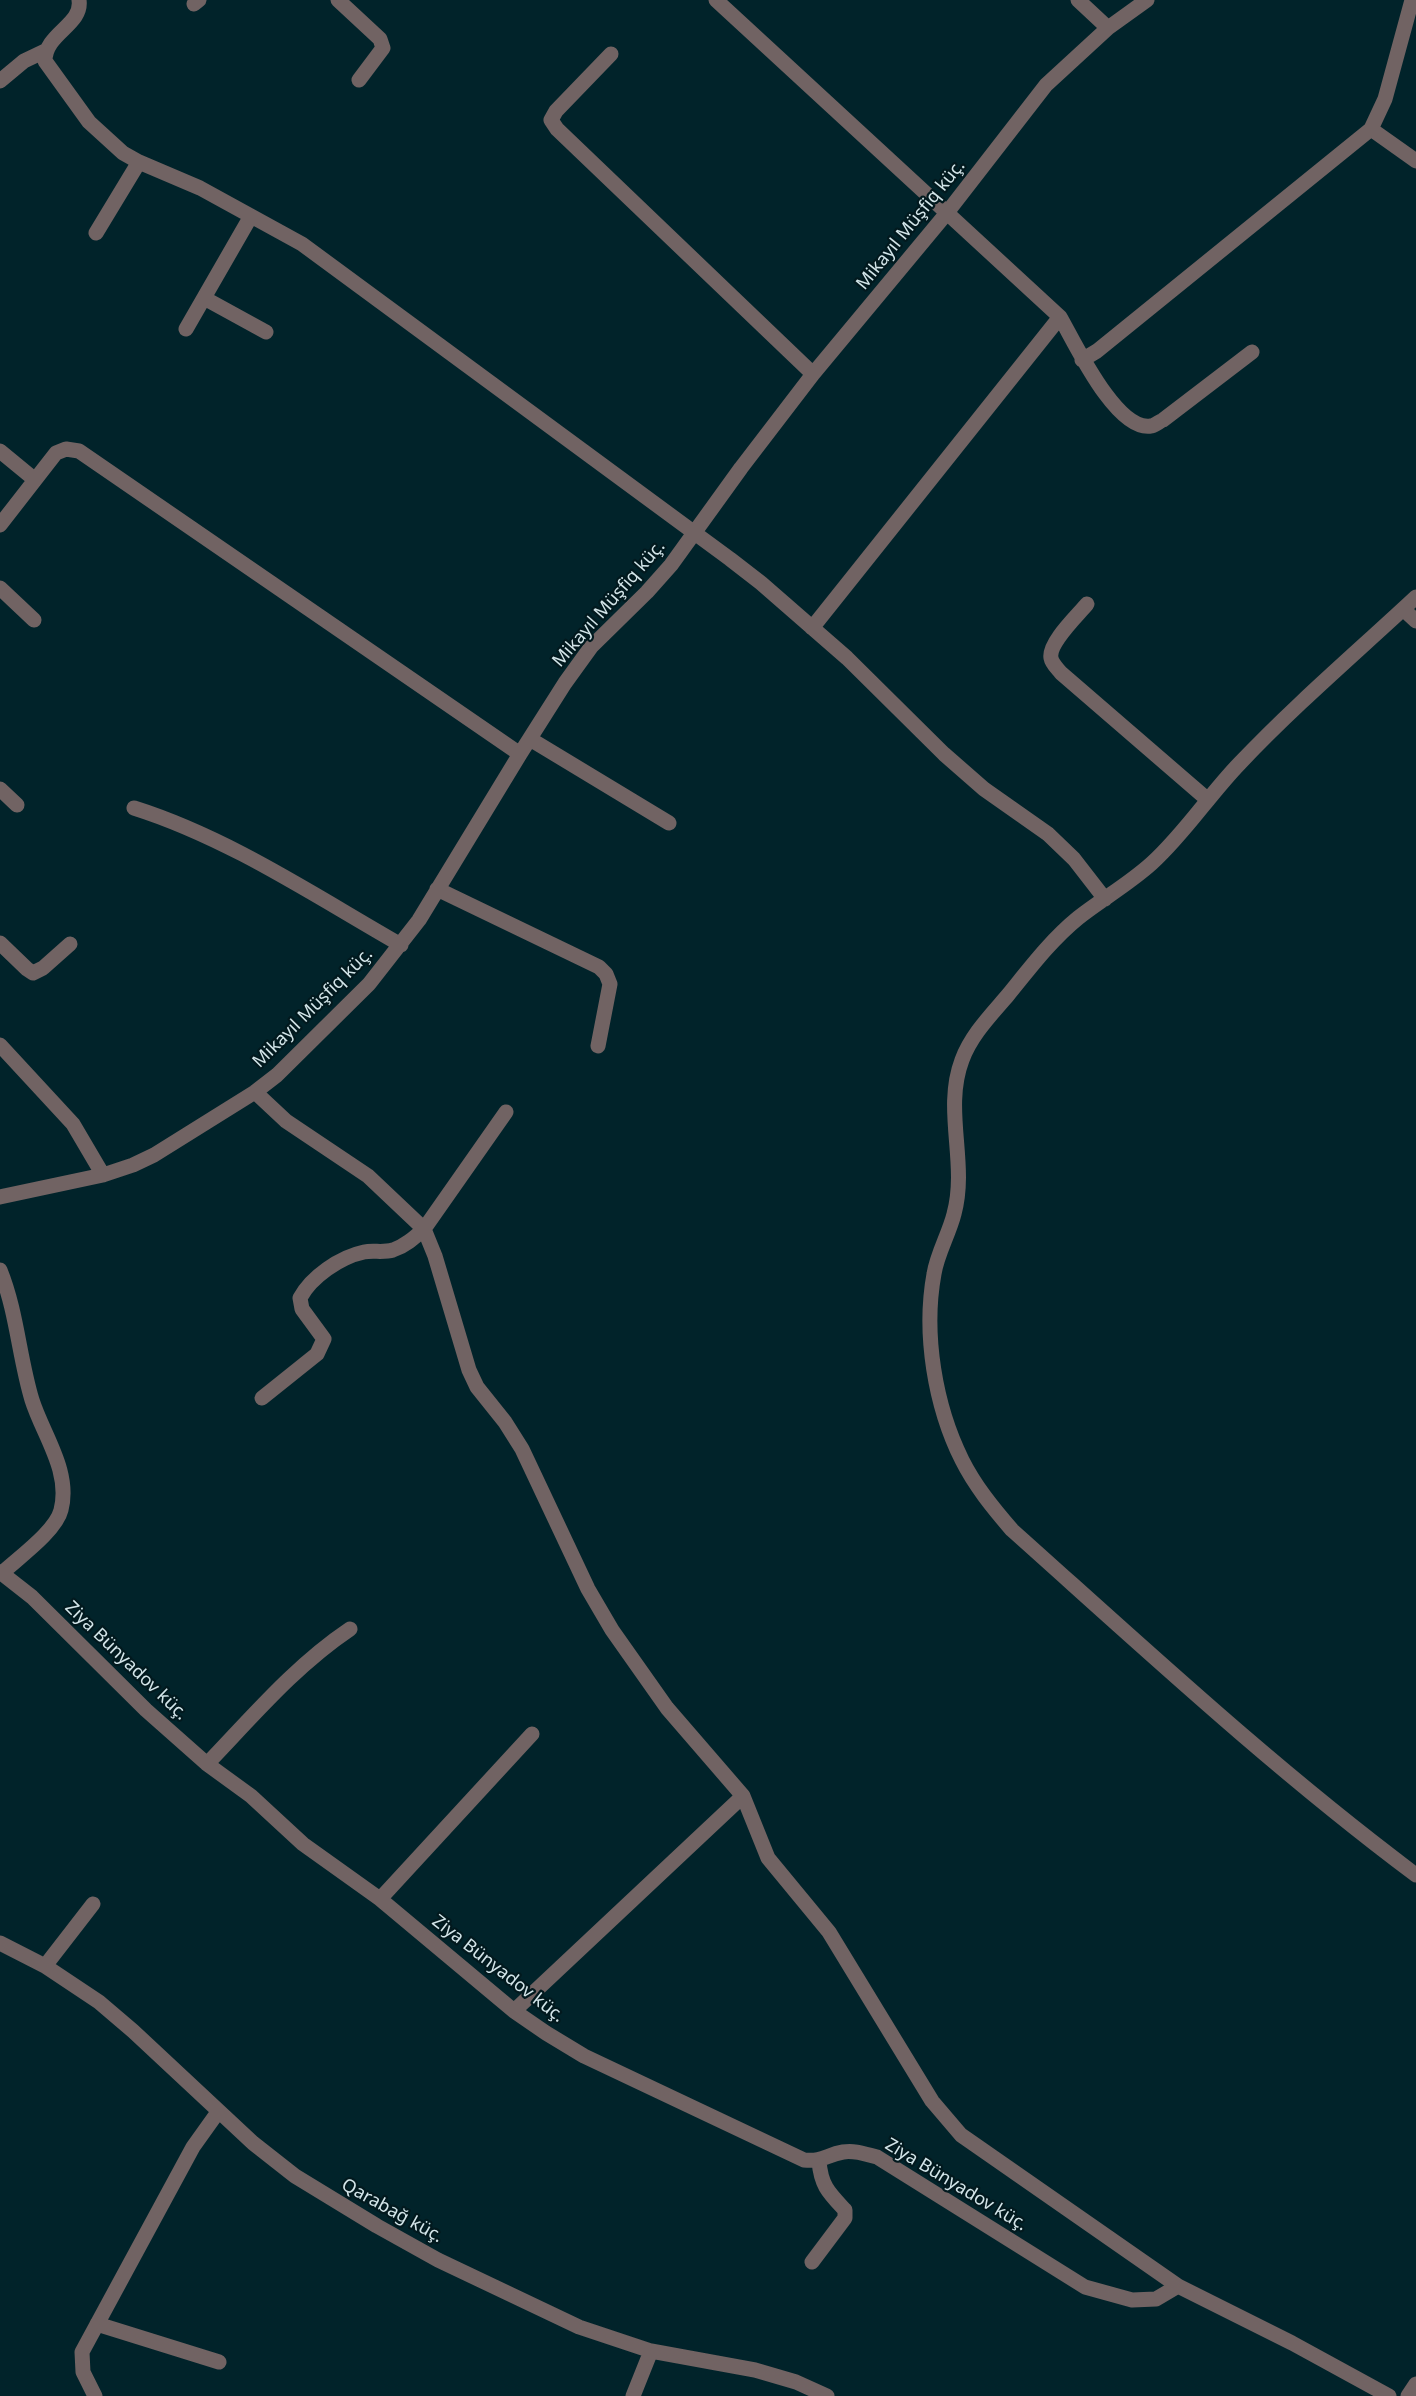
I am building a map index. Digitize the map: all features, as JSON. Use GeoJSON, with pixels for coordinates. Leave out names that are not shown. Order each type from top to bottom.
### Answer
{"type":"FeatureCollection","features":[{"type":"Feature","properties":{"kind":"street"},"geometry":{"type":"LineString","coordinates":[[79,0],[80,6],[72,21],[50,42],[45,51],[45,62],[89,122],[112,145],[139,162],[200,188],[302,244],[761,583],[847,658],[944,754],[984,789],[1048,834],[1074,858],[1105,899]]}},
{"type":"Feature","properties":{"kind":"street"},"geometry":{"type":"LineString","coordinates":[[338,0],[380,39],[383,48],[359,80]]}},
{"type":"Feature","properties":{"kind":"street"},"geometry":{"type":"LineString","coordinates":[[716,0],[1060,317],[1082,360],[1100,388],[1124,415],[1137,424],[1150,426],[1163,420],[1252,352]]}},
{"type":"Feature","properties":{"kind":"street"},"geometry":{"type":"LineString","coordinates":[[1078,0],[1108,28]]}},
{"type":"Feature","properties":{"kind":"street","name":"Mikayıl Müşfiq küç."},"geometry":{"type":"LineString","coordinates":[[0,1197],[103,1175],[133,1166],[154,1155],[255,1092],[277,1075],[369,984],[401,945],[565,683],[591,647],[671,565],[813,374],[946,214],[1046,84],[1075,55],[1148,0]]}},
{"type":"Feature","properties":{"kind":"street"},"geometry":{"type":"LineString","coordinates":[[1082,360],[1097,351],[1371,129],[1385,99],[1412,0]]}},
{"type":"Feature","properties":{"kind":"street"},"geometry":{"type":"LineString","coordinates":[[0,81],[24,61],[45,51]]}},
{"type":"Feature","properties":{"kind":"street"},"geometry":{"type":"LineString","coordinates":[[610,54],[556,111],[551,120],[557,129],[813,374]]}},
{"type":"Feature","properties":{"kind":"street"},"geometry":{"type":"LineString","coordinates":[[1371,129],[1416,161]]}},
{"type":"Feature","properties":{"kind":"street"},"geometry":{"type":"LineString","coordinates":[[96,233],[139,162]]}},
{"type":"Feature","properties":{"kind":"street"},"geometry":{"type":"LineString","coordinates":[[186,329],[251,216]]}},
{"type":"Feature","properties":{"kind":"street"},"geometry":{"type":"LineString","coordinates":[[204,298],[266,332]]}},
{"type":"Feature","properties":{"kind":"street"},"geometry":{"type":"LineString","coordinates":[[812,628],[1060,317]]}},
{"type":"Feature","properties":{"kind":"street"},"geometry":{"type":"LineString","coordinates":[[0,525],[56,453],[66,449],[79,451],[520,754]]}},
{"type":"Feature","properties":{"kind":"street"},"geometry":{"type":"LineString","coordinates":[[0,451],[34,479]]}},
{"type":"Feature","properties":{"kind":"street"},"geometry":{"type":"LineString","coordinates":[[0,588],[34,620]]}},
{"type":"Feature","properties":{"kind":"street"},"geometry":{"type":"LineString","coordinates":[[1416,597],[1265,737],[1154,862],[1131,882],[1077,919],[1047,948],[976,1034],[963,1057],[953,1095],[959,1156],[959,1191],[954,1215],[934,1271],[929,1309],[930,1344],[948,1426],[962,1461],[979,1488],[1012,1530],[1272,1762],[1348,1824],[1416,1875]]}},
{"type":"Feature","properties":{"kind":"street"},"geometry":{"type":"LineString","coordinates":[[1088,604],[1061,634],[1051,652],[1051,660],[1061,673],[1208,800]]}},
{"type":"Feature","properties":{"kind":"street"},"geometry":{"type":"LineString","coordinates":[[1403,609],[1416,621]]}},
{"type":"Feature","properties":{"kind":"street"},"geometry":{"type":"LineString","coordinates":[[530,740],[669,824]]}},
{"type":"Feature","properties":{"kind":"street"},"geometry":{"type":"LineString","coordinates":[[0,789],[17,805]]}},
{"type":"Feature","properties":{"kind":"street"},"geometry":{"type":"LineString","coordinates":[[134,808],[156,815],[240,853],[401,945]]}},
{"type":"Feature","properties":{"kind":"street"},"geometry":{"type":"LineString","coordinates":[[437,890],[599,967],[606,974],[610,984],[598,1046]]}},
{"type":"Feature","properties":{"kind":"street"},"geometry":{"type":"LineString","coordinates":[[0,943],[33,973],[43,968],[70,944]]}},
{"type":"Feature","properties":{"kind":"street"},"geometry":{"type":"LineString","coordinates":[[0,1045],[73,1124],[103,1175]]}},
{"type":"Feature","properties":{"kind":"street"},"geometry":{"type":"LineString","coordinates":[[255,1092],[286,1121],[368,1176],[424,1229],[435,1256],[469,1370],[477,1387],[505,1422],[522,1449],[588,1589],[612,1630],[667,1708],[743,1796],[768,1858],[829,1932],[932,2101],[954,2126],[978,2147],[1178,2286],[1389,2396]]}},
{"type":"Feature","properties":{"kind":"street"},"geometry":{"type":"LineString","coordinates":[[262,1398],[317,1354],[322,1347],[324,1339],[302,1309],[300,1299],[305,1290],[335,1264],[364,1252],[390,1251],[407,1244],[424,1229],[506,1112]]}},
{"type":"Feature","properties":{"kind":"street"},"geometry":{"type":"LineString","coordinates":[[0,1270],[17,1327],[32,1400],[56,1456],[64,1493],[61,1512],[50,1528],[1,1572]]}},
{"type":"Feature","properties":{"kind":"street","name":"Ziya Bünyadov küç."},"geometry":{"type":"LineString","coordinates":[[1,1572],[32,1597],[146,1710],[207,1764],[251,1796],[303,1844],[380,1899],[514,2011],[584,2056],[804,2160],[819,2161],[842,2152],[855,2151],[877,2157],[1085,2287],[1132,2300],[1156,2299],[1178,2286]]}},
{"type":"Feature","properties":{"kind":"street"},"geometry":{"type":"LineString","coordinates":[[207,1764],[294,1671],[324,1646],[350,1629]]}},
{"type":"Feature","properties":{"kind":"street"},"geometry":{"type":"LineString","coordinates":[[380,1899],[532,1734]]}},
{"type":"Feature","properties":{"kind":"street"},"geometry":{"type":"LineString","coordinates":[[514,2011],[743,1796]]}},
{"type":"Feature","properties":{"kind":"street"},"geometry":{"type":"LineString","coordinates":[[45,1966],[93,1904]]}},
{"type":"Feature","properties":{"kind":"street","name":"Qarabağ küç."},"geometry":{"type":"LineString","coordinates":[[0,1943],[45,1966],[99,2002],[218,2112],[295,2176],[438,2260],[579,2327],[651,2351],[756,2370],[796,2382],[827,2396]]}},
{"type":"Feature","properties":{"kind":"street"},"geometry":{"type":"LineString","coordinates":[[95,2396],[83,2372],[82,2352],[193,2147],[218,2112]]}},
{"type":"Feature","properties":{"kind":"street"},"geometry":{"type":"LineString","coordinates":[[812,2262],[845,2218],[846,2210],[826,2190],[820,2179],[819,2161]]}},
{"type":"Feature","properties":{"kind":"street"},"geometry":{"type":"LineString","coordinates":[[97,2324],[219,2362]]}},
{"type":"Feature","properties":{"kind":"street"},"geometry":{"type":"LineString","coordinates":[[633,2396],[651,2351]]}},
{"type":"Feature","properties":{"kind":"street"},"geometry":{"type":"LineString","coordinates":[[1408,2396],[1416,2384]]}}]}
